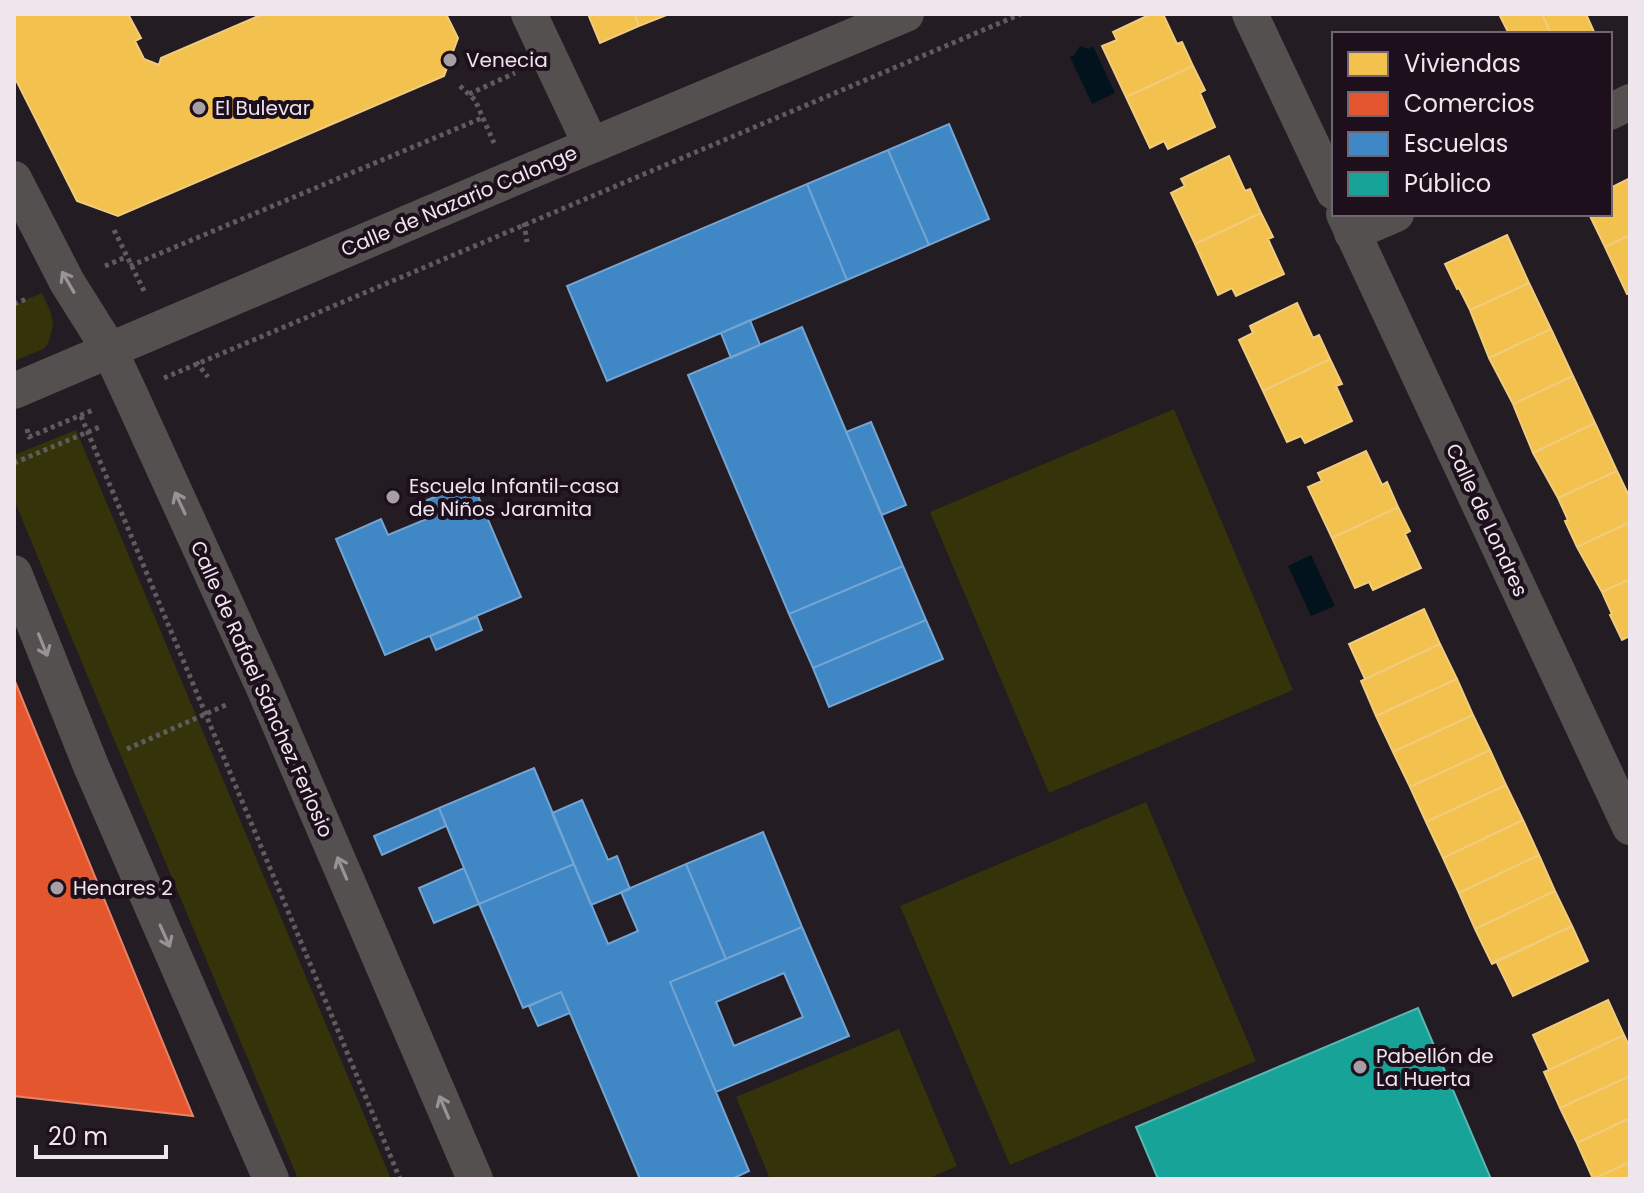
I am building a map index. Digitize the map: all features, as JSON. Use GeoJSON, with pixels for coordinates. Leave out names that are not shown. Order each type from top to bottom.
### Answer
{"type":"FeatureCollection","features":[{"type":"Feature","properties":{"kind":"street"},"geometry":{"type":"LineString","coordinates":[[529,14],[591,145]]}},
{"type":"Feature","properties":{"kind":"street","name":"Calle de Nazario Calonge"},"geometry":{"type":"LineString","coordinates":[[14,391],[906,14]]}},
{"type":"Feature","properties":{"kind":"street"},"geometry":{"type":"LineString","coordinates":[[1250,14],[1332,188]]}},
{"type":"Feature","properties":{"kind":"street"},"geometry":{"type":"LineString","coordinates":[[1612,111],[1630,102]]}},
{"type":"Feature","properties":{"kind":"street","name":"Calle de Rafael Sánchez Ferlosio"},"geometry":{"type":"LineString","coordinates":[[19,201],[109,349],[134,402],[264,688],[475,1179]]}},
{"type":"Feature","properties":{"kind":"street"},"geometry":{"type":"LineString","coordinates":[[1348,223],[1385,216]]}},
{"type":"Feature","properties":{"kind":"street","name":"Calle de Londres"},"geometry":{"type":"LineString","coordinates":[[1348,223],[1630,827]]}},
{"type":"Feature","properties":{"kind":"street"},"geometry":{"type":"LineString","coordinates":[[14,573],[91,766],[271,1179]]}},
{"type":"Feature","properties":{"kind":"path"},"geometry":{"type":"LineString","coordinates":[[29,437],[81,416],[134,402],[1021,14]]}},
{"type":"Feature","properties":{"kind":"path"},"geometry":{"type":"LineString","coordinates":[[130,266],[482,118]]}},
{"type":"Feature","properties":{"kind":"path"},"geometry":{"type":"LineString","coordinates":[[14,463],[87,432],[134,402]]}},
{"type":"Feature","properties":{"kind":"path"},"geometry":{"type":"LineString","coordinates":[[81,416],[400,1179]]}},
{"type":"Feature","properties":{"kind":"path"},"geometry":{"type":"LineString","coordinates":[[91,766],[264,688]]}},
{"type":"Feature","properties":{"kind":"shaded area"},"geometry":{"type":"Polygon","coordinates":[[[42,293],[53,325],[48,344],[14,361],[14,305],[42,293]]]}},
{"type":"Feature","properties":{"kind":"shaded area"},"geometry":{"type":"Polygon","coordinates":[[[1174,409],[1293,690],[1049,793],[930,512],[1174,409]]]}},
{"type":"Feature","properties":{"kind":"shaded area"},"geometry":{"type":"Polygon","coordinates":[[[76,430],[391,1179],[298,1179],[14,500],[14,455],[76,430]]]}},
{"type":"Feature","properties":{"kind":"shaded area"},"geometry":{"type":"Polygon","coordinates":[[[1146,802],[1256,1061],[1010,1165],[900,906],[1146,802]]]}},
{"type":"Feature","properties":{"kind":"shaded area"},"geometry":{"type":"Polygon","coordinates":[[[899,1029],[957,1166],[927,1179],[770,1179],[736,1097],[899,1029]]]}},
{"type":"Feature","properties":{"kind":"water"},"geometry":{"type":"Polygon","coordinates":[[[1080,46],[1089,49],[1093,46],[1115,93],[1092,104],[1070,57],[1080,46]]]}},
{"type":"Feature","properties":{"kind":"water"},"geometry":{"type":"Polygon","coordinates":[[[1311,555],[1335,606],[1311,616],[1288,566],[1311,555]]]}},
{"type":"Feature","properties":{"kind":"building: Viviendas","name":"El Bulevar"},"geometry":{"type":"Polygon","coordinates":[[[14,14],[128,14],[141,38],[135,41],[144,59],[159,65],[161,58],[263,14],[446,14],[458,38],[444,76],[118,216],[77,201],[14,76],[14,14]]]}},
{"type":"Feature","properties":{"kind":"building: Viviendas"},"geometry":{"type":"Polygon","coordinates":[[[588,14],[634,14],[639,26],[600,43],[588,14]]]}},
{"type":"Feature","properties":{"kind":"building: Viviendas"},"geometry":{"type":"Polygon","coordinates":[[[634,14],[669,14],[639,26],[634,14]]]}},
{"type":"Feature","properties":{"kind":"building: Viviendas"},"geometry":{"type":"Polygon","coordinates":[[[1151,14],[1163,14],[1177,44],[1182,42],[1193,66],[1126,97],[1102,46],[1117,40],[1113,32],[1151,14]]]}},
{"type":"Feature","properties":{"kind":"building: Viviendas"},"geometry":{"type":"Polygon","coordinates":[[[1499,14],[1542,14],[1550,32],[1508,32],[1499,14]]]}},
{"type":"Feature","properties":{"kind":"building: Viviendas"},"geometry":{"type":"Polygon","coordinates":[[[1542,14],[1586,14],[1594,32],[1550,32],[1542,14]]]}},
{"type":"Feature","properties":{"kind":"building: Viviendas"},"geometry":{"type":"Polygon","coordinates":[[[1193,66],[1205,90],[1200,93],[1215,127],[1168,149],[1164,141],[1150,148],[1126,97],[1193,66]]]}},
{"type":"Feature","properties":{"kind":"building: Viviendas"},"geometry":{"type":"Polygon","coordinates":[[[1229,156],[1245,191],[1250,189],[1261,213],[1195,244],[1171,193],[1185,186],[1181,179],[1229,156]]]}},
{"type":"Feature","properties":{"kind":"building: Viviendas"},"geometry":{"type":"Polygon","coordinates":[[[1630,178],[1630,235],[1605,247],[1590,216],[1612,216],[1612,187],[1630,178]]]}},
{"type":"Feature","properties":{"kind":"building: Viviendas"},"geometry":{"type":"Polygon","coordinates":[[[1261,213],[1273,237],[1268,239],[1284,274],[1236,296],[1232,288],[1218,295],[1195,244],[1261,213]]]}},
{"type":"Feature","properties":{"kind":"building: Viviendas"},"geometry":{"type":"Polygon","coordinates":[[[1507,235],[1529,283],[1470,310],[1445,264],[1507,235]]]}},
{"type":"Feature","properties":{"kind":"building: Viviendas"},"geometry":{"type":"Polygon","coordinates":[[[1630,235],[1630,293],[1627,294],[1605,247],[1630,235]]]}},
{"type":"Feature","properties":{"kind":"building: Viviendas"},"geometry":{"type":"Polygon","coordinates":[[[1529,283],[1551,329],[1489,358],[1470,310],[1529,283]]]}},
{"type":"Feature","properties":{"kind":"building: Viviendas"},"geometry":{"type":"Polygon","coordinates":[[[1297,303],[1313,338],[1319,335],[1330,359],[1263,391],[1239,340],[1253,333],[1250,326],[1297,303]]]}},
{"type":"Feature","properties":{"kind":"building: Viviendas"},"geometry":{"type":"Polygon","coordinates":[[[1551,329],[1573,376],[1513,404],[1489,358],[1551,329]]]}},
{"type":"Feature","properties":{"kind":"building: Viviendas"},"geometry":{"type":"Polygon","coordinates":[[[1330,359],[1342,384],[1336,386],[1352,421],[1305,443],[1301,436],[1287,442],[1263,391],[1330,359]]]}},
{"type":"Feature","properties":{"kind":"building: Viviendas"},"geometry":{"type":"Polygon","coordinates":[[[1573,376],[1595,423],[1533,453],[1513,404],[1573,376]]]}},
{"type":"Feature","properties":{"kind":"building: Viviendas"},"geometry":{"type":"Polygon","coordinates":[[[1595,423],[1617,471],[1558,498],[1533,453],[1595,423]]]}},
{"type":"Feature","properties":{"kind":"building: Viviendas"},"geometry":{"type":"Polygon","coordinates":[[[1366,451],[1382,485],[1387,482],[1398,507],[1332,538],[1308,487],[1322,481],[1318,473],[1366,451]]]}},
{"type":"Feature","properties":{"kind":"building: Viviendas"},"geometry":{"type":"Polygon","coordinates":[[[1617,471],[1630,498],[1630,522],[1577,547],[1558,498],[1617,471]]]}},
{"type":"Feature","properties":{"kind":"building: Viviendas"},"geometry":{"type":"Polygon","coordinates":[[[1398,507],[1410,531],[1405,534],[1421,568],[1373,590],[1369,582],[1355,588],[1332,538],[1398,507]]]}},
{"type":"Feature","properties":{"kind":"building: Viviendas"},"geometry":{"type":"Polygon","coordinates":[[[1630,522],[1630,579],[1602,592],[1577,547],[1630,522]]]}},
{"type":"Feature","properties":{"kind":"building: Viviendas"},"geometry":{"type":"Polygon","coordinates":[[[1630,579],[1630,636],[1622,640],[1602,592],[1630,579]]]}},
{"type":"Feature","properties":{"kind":"building: Viviendas"},"geometry":{"type":"Polygon","coordinates":[[[1424,609],[1440,644],[1365,679],[1349,644],[1424,609]]]}},
{"type":"Feature","properties":{"kind":"building: Viviendas"},"geometry":{"type":"Polygon","coordinates":[[[1440,644],[1457,679],[1376,716],[1361,681],[1440,644]]]}},
{"type":"Feature","properties":{"kind":"building: Viviendas"},"geometry":{"type":"Polygon","coordinates":[[[1457,679],[1473,715],[1393,752],[1376,716],[1457,679]]]}},
{"type":"Feature","properties":{"kind":"building: Viviendas"},"geometry":{"type":"Polygon","coordinates":[[[1473,715],[1490,750],[1410,787],[1393,752],[1473,715]]]}},
{"type":"Feature","properties":{"kind":"building: Viviendas"},"geometry":{"type":"Polygon","coordinates":[[[1490,750],[1506,785],[1426,822],[1410,787],[1490,750]]]}},
{"type":"Feature","properties":{"kind":"building: Viviendas"},"geometry":{"type":"Polygon","coordinates":[[[1506,785],[1523,820],[1443,858],[1426,822],[1506,785]]]}},
{"type":"Feature","properties":{"kind":"building: Viviendas"},"geometry":{"type":"Polygon","coordinates":[[[1523,820],[1539,855],[1459,893],[1443,858],[1523,820]]]}},
{"type":"Feature","properties":{"kind":"building: Viviendas"},"geometry":{"type":"Polygon","coordinates":[[[1539,855],[1555,891],[1475,929],[1459,893],[1539,855]]]}},
{"type":"Feature","properties":{"kind":"building: Viviendas"},"geometry":{"type":"Polygon","coordinates":[[[1555,891],[1572,926],[1492,964],[1475,929],[1555,891]]]}},
{"type":"Feature","properties":{"kind":"building: Viviendas"},"geometry":{"type":"Polygon","coordinates":[[[1572,926],[1588,961],[1513,996],[1496,961],[1572,926]]]}},
{"type":"Feature","properties":{"kind":"building: Viviendas"},"geometry":{"type":"Polygon","coordinates":[[[1608,1000],[1624,1035],[1549,1070],[1533,1035],[1608,1000]]]}},
{"type":"Feature","properties":{"kind":"building: Viviendas"},"geometry":{"type":"Polygon","coordinates":[[[1624,1035],[1630,1048],[1630,1076],[1560,1108],[1544,1072],[1624,1035]]]}},
{"type":"Feature","properties":{"kind":"building: Viviendas"},"geometry":{"type":"Polygon","coordinates":[[[1630,1076],[1630,1118],[1577,1143],[1560,1108],[1630,1076]]]}},
{"type":"Feature","properties":{"kind":"building: Viviendas"},"geometry":{"type":"Polygon","coordinates":[[[1630,1118],[1630,1162],[1593,1179],[1577,1143],[1630,1118]]]}},
{"type":"Feature","properties":{"kind":"building: Viviendas"},"geometry":{"type":"Polygon","coordinates":[[[1630,1162],[1630,1179],[1593,1179],[1630,1162]]]}},
{"type":"Feature","properties":{"kind":"building: Comercios","name":"Henares 2"},"geometry":{"type":"Polygon","coordinates":[[[14,679],[193,1116],[14,1096],[14,679]]]}},
{"type":"Feature","properties":{"kind":"building: Escuelas"},"geometry":{"type":"Polygon","coordinates":[[[949,124],[989,219],[929,245],[888,150],[949,124]]]}},
{"type":"Feature","properties":{"kind":"building: Escuelas"},"geometry":{"type":"Polygon","coordinates":[[[888,150],[929,245],[847,280],[807,184],[888,150]]]}},
{"type":"Feature","properties":{"kind":"building: Escuelas"},"geometry":{"type":"Polygon","coordinates":[[[807,184],[847,280],[607,381],[567,286],[807,184]]]}},
{"type":"Feature","properties":{"kind":"building: Escuelas"},"geometry":{"type":"Polygon","coordinates":[[[750,320],[760,345],[731,358],[721,333],[750,320]]]}},
{"type":"Feature","properties":{"kind":"building: Escuelas"},"geometry":{"type":"Polygon","coordinates":[[[802,327],[903,566],[789,614],[688,375],[802,327]]]}},
{"type":"Feature","properties":{"kind":"building: Escuelas"},"geometry":{"type":"Polygon","coordinates":[[[871,422],[906,505],[882,515],[846,432],[871,422]]]}},
{"type":"Feature","properties":{"kind":"building: Escuelas"},"geometry":{"type":"Polygon","coordinates":[[[472,482],[521,597],[385,655],[336,539],[381,519],[388,535],[434,516],[427,500],[472,482]]]}},
{"type":"Feature","properties":{"kind":"building: Escuelas"},"geometry":{"type":"Polygon","coordinates":[[[903,566],[926,620],[813,668],[789,614],[903,566]]]}},
{"type":"Feature","properties":{"kind":"building: Escuelas"},"geometry":{"type":"Polygon","coordinates":[[[477,617],[482,630],[436,650],[430,636],[477,617]]]}},
{"type":"Feature","properties":{"kind":"building: Escuelas"},"geometry":{"type":"Polygon","coordinates":[[[926,620],[943,659],[829,707],[813,668],[926,620]]]}},
{"type":"Feature","properties":{"kind":"building: Escuelas"},"geometry":{"type":"Polygon","coordinates":[[[534,768],[574,864],[479,904],[439,808],[534,768]]]}},
{"type":"Feature","properties":{"kind":"building: Escuelas"},"geometry":{"type":"Polygon","coordinates":[[[582,800],[608,860],[617,856],[630,889],[591,905],[552,813],[582,800]]]}},
{"type":"Feature","properties":{"kind":"building: Escuelas"},"geometry":{"type":"Polygon","coordinates":[[[439,808],[446,826],[382,855],[374,836],[439,808]]]}},
{"type":"Feature","properties":{"kind":"building: Escuelas"},"geometry":{"type":"Polygon","coordinates":[[[763,832],[802,927],[726,959],[686,864],[763,832]]]}},
{"type":"Feature","properties":{"kind":"building: Escuelas"},"geometry":{"type":"Polygon","coordinates":[[[574,864],[608,944],[638,931],[621,892],[686,864],[726,959],[670,982],[749,1171],[732,1179],[640,1179],[561,992],[523,1008],[479,904],[574,864]]]}},
{"type":"Feature","properties":{"kind":"building: Escuelas"},"geometry":{"type":"Polygon","coordinates":[[[464,868],[479,904],[434,923],[419,888],[464,868]]]}},
{"type":"Feature","properties":{"kind":"building: Escuelas"},"geometry":{"type":"Polygon","coordinates":[[[802,927],[849,1036],[716,1092],[670,982],[802,927]],[[784,973],[716,1002],[734,1046],[803,1017],[784,973]]]}},
{"type":"Feature","properties":{"kind":"building: Escuelas"},"geometry":{"type":"Polygon","coordinates":[[[561,992],[570,1013],[538,1026],[529,1006],[561,992]]]}},
{"type":"Feature","properties":{"kind":"building: Público","name":"Pabellón de La Huerta"},"geometry":{"type":"Polygon","coordinates":[[[1418,1008],[1491,1179],[1158,1179],[1136,1127],[1418,1008]]]}},
{"type":"Feature","properties":{"kind":"place","name":"Venecia"},"geometry":{"type":"Point","coordinates":[450,60]}},
{"type":"Feature","properties":{"kind":"place","name":"El Bulevar"},"geometry":{"type":"Point","coordinates":[199,108]}},
{"type":"Feature","properties":{"kind":"place","name":"Escuela Infantil-casa de Niños Jaramita"},"geometry":{"type":"Point","coordinates":[393,497]}},
{"type":"Feature","properties":{"kind":"place","name":"Henares 2"},"geometry":{"type":"Point","coordinates":[57,888]}},
{"type":"Feature","properties":{"kind":"place","name":"Pabellón de La Huerta"},"geometry":{"type":"Point","coordinates":[1360,1067]}}]}
